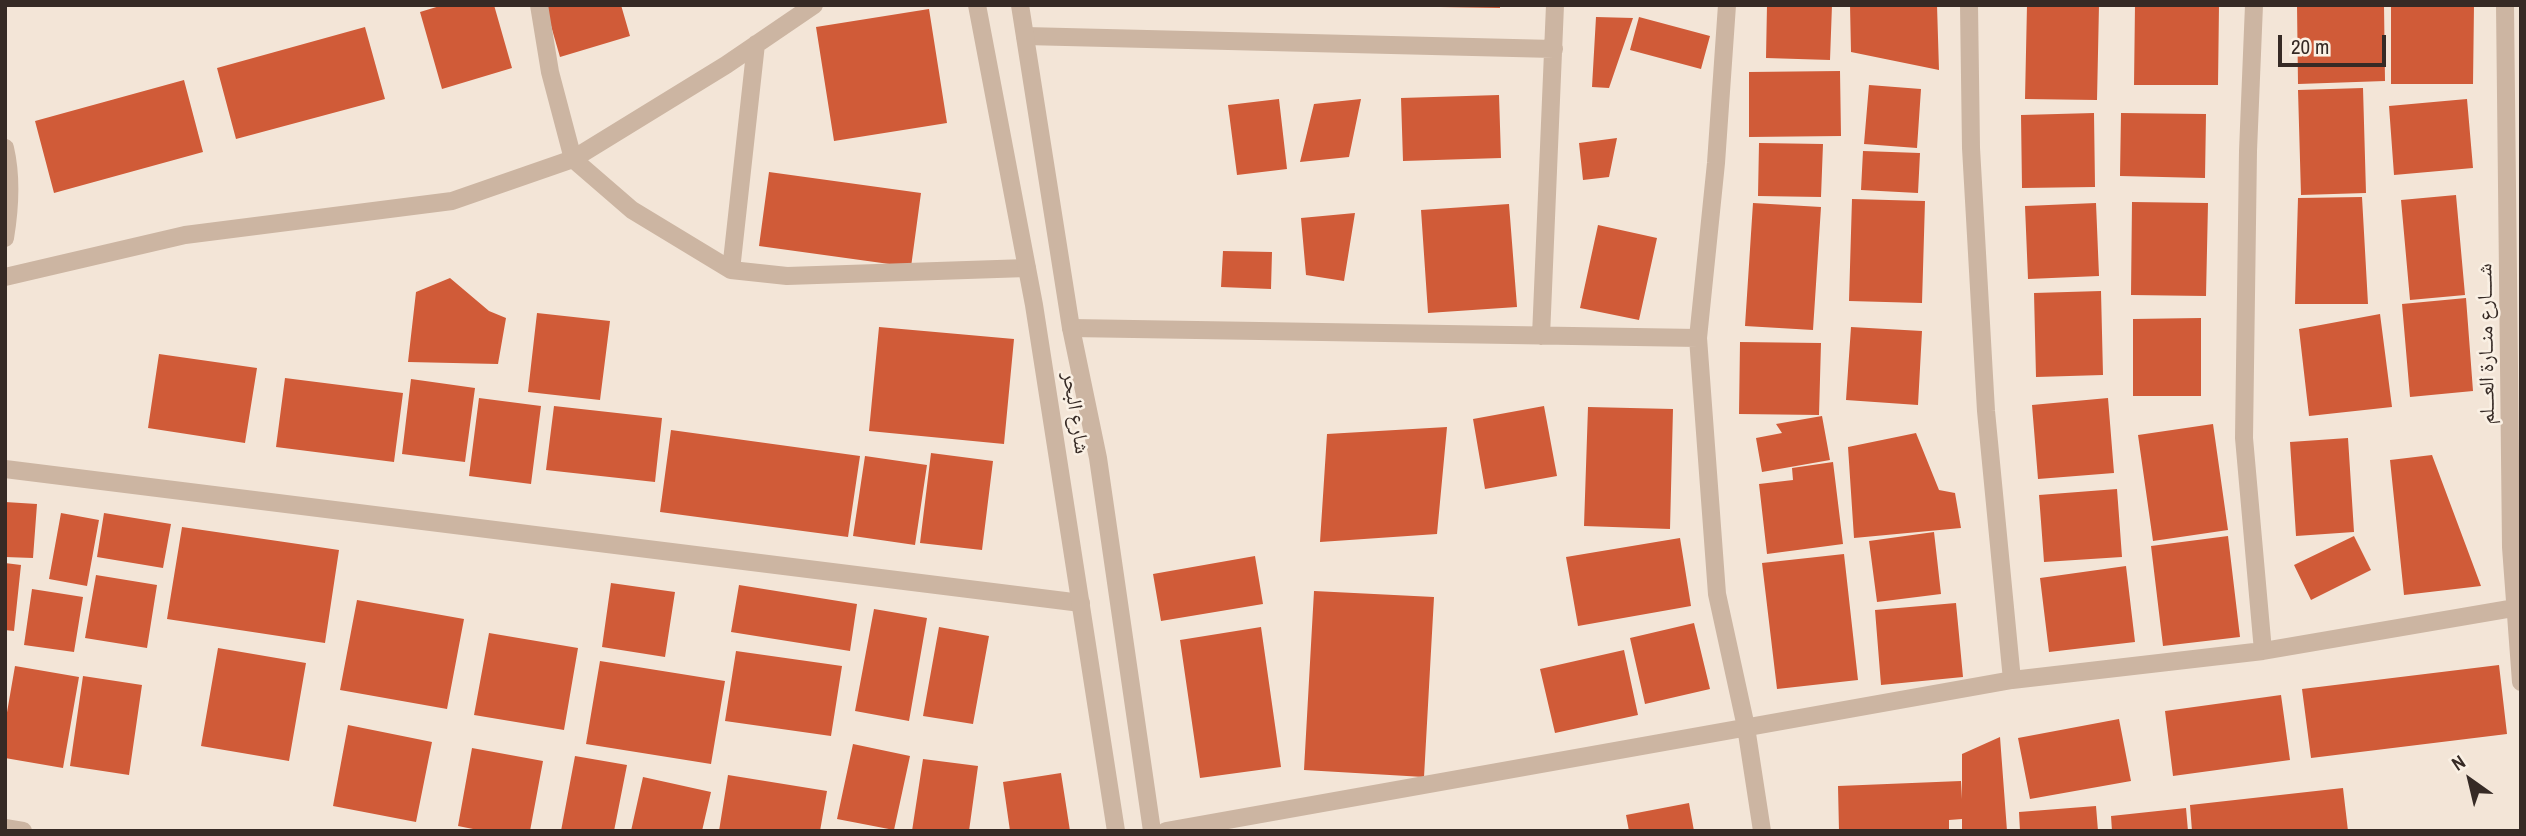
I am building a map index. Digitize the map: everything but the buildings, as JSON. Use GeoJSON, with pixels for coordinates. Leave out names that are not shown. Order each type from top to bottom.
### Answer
{"type":"FeatureCollection","features":[{"type":"Feature","properties":{"kind":"street"},"geometry":{"type":"LineString","coordinates":[[539,5],[550,72],[573,159],[632,211],[731,270],[787,276],[1027,268]]}},
{"type":"Feature","properties":{"kind":"street"},"geometry":{"type":"LineString","coordinates":[[5,277],[184,234],[452,201],[573,159],[814,5]]}},
{"type":"Feature","properties":{"kind":"street","name":"شارع البحر"},"geometry":{"type":"LineString","coordinates":[[977,5],[1027,268],[1116,831]]}},
{"type":"Feature","properties":{"kind":"street","name":"شارع البحر"},"geometry":{"type":"LineString","coordinates":[[1020,5],[1071,328],[1098,458],[1153,831]]}},
{"type":"Feature","properties":{"kind":"street"},"geometry":{"type":"LineString","coordinates":[[1541,336],[1555,5]]}},
{"type":"Feature","properties":{"kind":"street"},"geometry":{"type":"LineString","coordinates":[[1727,5],[1698,338],[1717,594],[1746,727],[1762,831]]}},
{"type":"Feature","properties":{"kind":"street"},"geometry":{"type":"LineString","coordinates":[[1969,5],[1971,148],[1986,411],[2012,680]]}},
{"type":"Feature","properties":{"kind":"street"},"geometry":{"type":"LineString","coordinates":[[2254,5],[2248,151],[2244,438],[2263,651]]}},
{"type":"Feature","properties":{"kind":"street","name":"شــــارع منــارة العـــلم"},"geometry":{"type":"LineString","coordinates":[[2505,5],[2516,476],[2514,608],[2521,682]]}},
{"type":"Feature","properties":{"kind":"street"},"geometry":{"type":"LineString","coordinates":[[1025,36],[1554,49]]}},
{"type":"Feature","properties":{"kind":"street"},"geometry":{"type":"LineString","coordinates":[[731,270],[756,44]]}},
{"type":"Feature","properties":{"kind":"street"},"geometry":{"type":"LineString","coordinates":[[5,148],[9,166],[10,209],[5,238]]}},
{"type":"Feature","properties":{"kind":"street"},"geometry":{"type":"LineString","coordinates":[[1071,328],[1698,338]]}},
{"type":"Feature","properties":{"kind":"street"},"geometry":{"type":"LineString","coordinates":[[5,469],[1081,603]]}},
{"type":"Feature","properties":{"kind":"street"},"geometry":{"type":"LineString","coordinates":[[1166,831],[2012,680],[2263,651],[2514,608]]}},
{"type":"Feature","properties":{"kind":"street"},"geometry":{"type":"LineString","coordinates":[[5,828],[23,831]]}}]}
